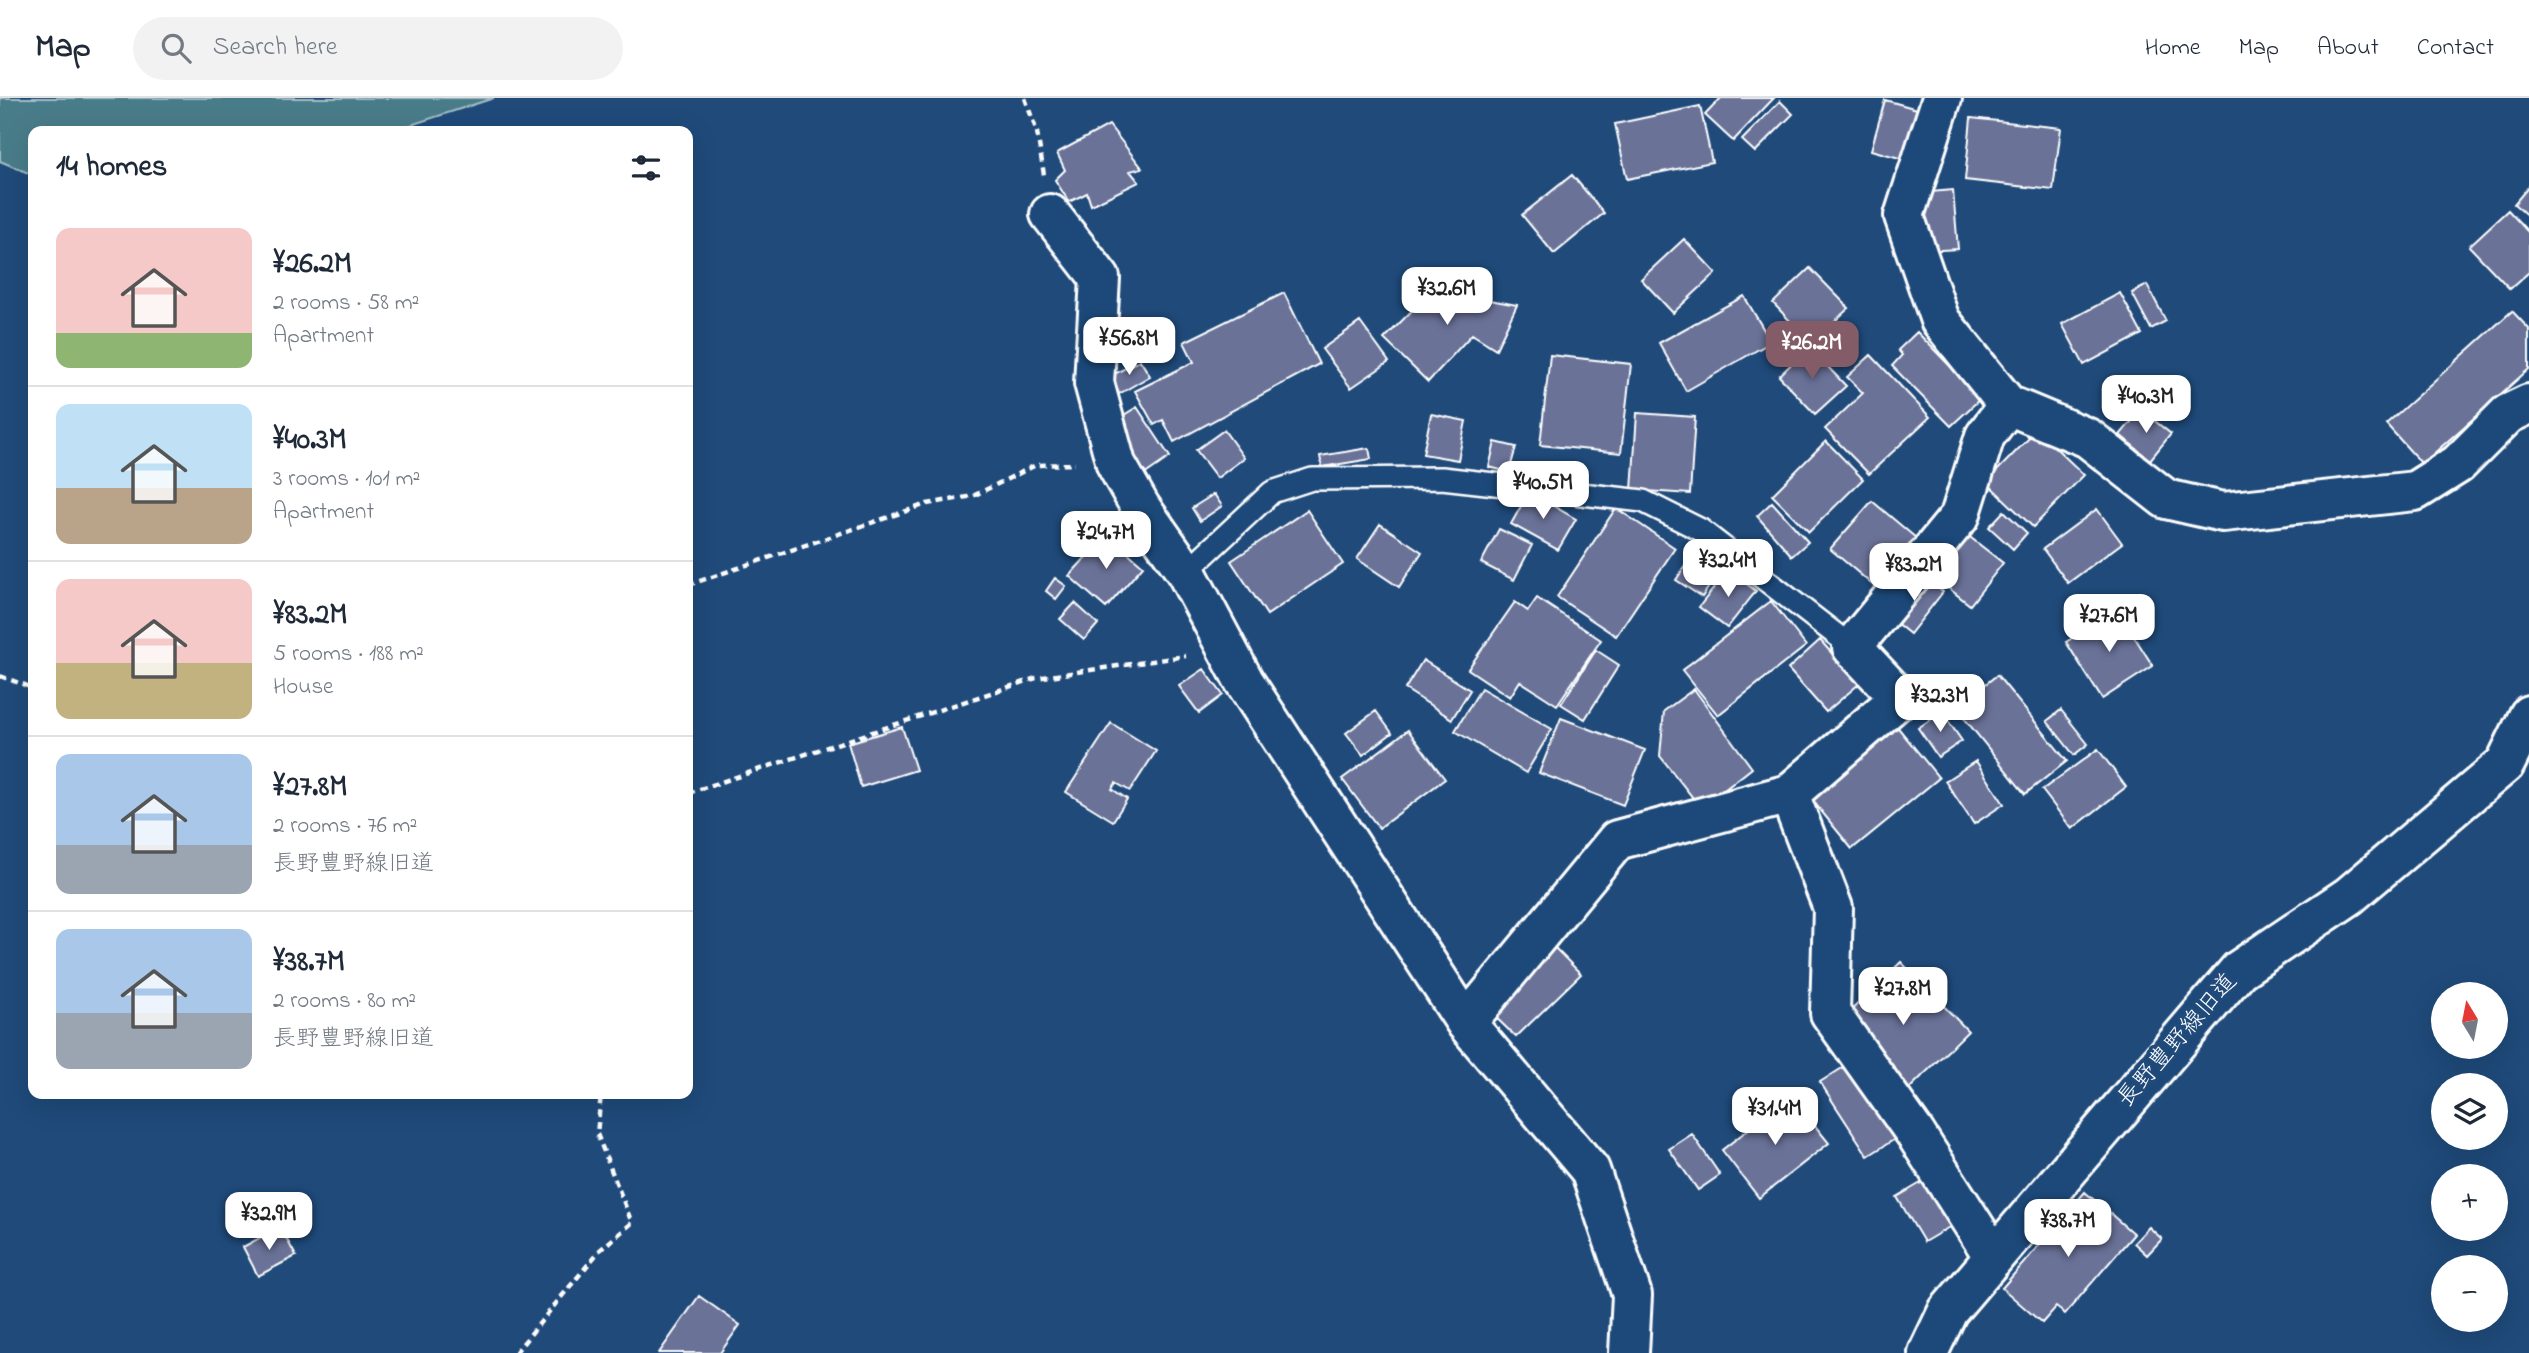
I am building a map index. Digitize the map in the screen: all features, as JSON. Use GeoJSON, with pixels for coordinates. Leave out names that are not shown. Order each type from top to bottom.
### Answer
{"type":"FeatureCollection","features":[{"type":"Feature","properties":{"kind":"street"},"geometry":{"type":"LineString","coordinates":[[1942,98],[1904,216],[1940,320],[2008,405],[2088,438],[2166,499],[2223,512],[2415,491],[2458,464],[2508,414],[2529,404]]}},
{"type":"Feature","properties":{"kind":"street"},"geometry":{"type":"LineString","coordinates":[[1050,214],[1100,278],[1094,383],[1116,464],[1141,508],[1186,572],[1244,681],[1466,1023],[1590,1170],[1632,1295],[1629,1353]]}},
{"type":"Feature","properties":{"kind":"street"},"geometry":{"type":"LineString","coordinates":[[1466,1023],[1617,840],[1789,794],[1900,698],[1852,647],[1960,516],[1985,436],[2008,405]]}},
{"type":"Feature","properties":{"kind":"street","name":"長野豊野線旧道"},"geometry":{"type":"LineString","coordinates":[[1928,1353],[1948,1311],[2239,970],[2349,896],[2505,764],[2529,715]]}},
{"type":"Feature","properties":{"kind":"street"},"geometry":{"type":"LineString","coordinates":[[1789,794],[1833,908],[1830,1013],[1915,1133],[1994,1257]]}},
{"type":"Feature","properties":{"kind":"lane"},"geometry":{"type":"LineString","coordinates":[[1186,572],[1272,492],[1312,479],[1442,478],[1643,501],[1701,530],[1852,647]]}},
{"type":"Feature","properties":{"kind":"path"},"geometry":{"type":"LineString","coordinates":[[1025,98],[1037,132],[1050,214]]}},
{"type":"Feature","properties":{"kind":"path"},"geometry":{"type":"LineString","coordinates":[[693,582],[927,505],[974,496],[1037,465],[1116,464]]}},
{"type":"Feature","properties":{"kind":"path"},"geometry":{"type":"LineString","coordinates":[[693,791],[1036,678],[1229,650]]}},
{"type":"Feature","properties":{"kind":"path"},"geometry":{"type":"LineString","coordinates":[[0,676],[28,686]]}},
{"type":"Feature","properties":{"kind":"path"},"geometry":{"type":"LineString","coordinates":[[514,1353],[600,1250],[632,1223],[597,1134],[600,1099]]}},
{"type":"Feature","properties":{"kind":"green space"},"geometry":{"type":"Polygon","coordinates":[[[0,98],[494,98],[407,126],[28,126],[28,173],[0,161],[0,98]]]}},
{"type":"Feature","properties":{"kind":"building"},"geometry":{"type":"Polygon","coordinates":[[[1721,98],[1774,98],[1733,141],[1705,115],[1721,98]]]}},
{"type":"Feature","properties":{"kind":"building"},"geometry":{"type":"Polygon","coordinates":[[[1885,100],[1917,109],[1903,159],[1871,150],[1885,100]]]}},
{"type":"Feature","properties":{"kind":"building"},"geometry":{"type":"Polygon","coordinates":[[[1780,101],[1793,114],[1755,152],[1742,140],[1780,101]]]}},
{"type":"Feature","properties":{"kind":"building"},"geometry":{"type":"Polygon","coordinates":[[[1700,106],[1712,162],[1627,179],[1615,124],[1700,106]]]}},
{"type":"Feature","properties":{"kind":"building"},"geometry":{"type":"Polygon","coordinates":[[[1971,118],[2061,128],[2053,190],[1965,180],[1971,118]]]}},
{"type":"Feature","properties":{"kind":"building"},"geometry":{"type":"Polygon","coordinates":[[[1109,125],[1142,168],[1130,171],[1139,182],[1091,205],[1087,193],[1069,202],[1055,180],[1065,170],[1057,153],[1109,125]]]}},
{"type":"Feature","properties":{"kind":"building"},"geometry":{"type":"Polygon","coordinates":[[[1572,175],[1604,213],[1554,254],[1522,215],[1572,175]]]}},
{"type":"Feature","properties":{"kind":"building"},"geometry":{"type":"Polygon","coordinates":[[[2529,186],[2529,217],[2514,204],[2529,186]]]}},
{"type":"Feature","properties":{"kind":"building"},"geometry":{"type":"Polygon","coordinates":[[[1953,190],[1958,249],[1924,251],[1919,193],[1953,190]]]}},
{"type":"Feature","properties":{"kind":"building"},"geometry":{"type":"Polygon","coordinates":[[[2508,210],[2529,233],[2529,272],[2510,289],[2469,246],[2508,210]]]}},
{"type":"Feature","properties":{"kind":"building"},"geometry":{"type":"Polygon","coordinates":[[[1684,239],[1716,273],[1673,313],[1641,279],[1684,239]]]}},
{"type":"Feature","properties":{"kind":"building"},"geometry":{"type":"Polygon","coordinates":[[[1810,268],[1849,308],[1811,343],[1773,303],[1810,268]]]}},
{"type":"Feature","properties":{"kind":"building"},"geometry":{"type":"Polygon","coordinates":[[[1444,278],[1462,295],[1517,305],[1496,349],[1472,334],[1428,382],[1384,339],[1444,278]]]}},
{"type":"Feature","properties":{"kind":"building"},"geometry":{"type":"Polygon","coordinates":[[[2147,285],[2166,321],[2151,329],[2132,293],[2147,285]]]}},
{"type":"Feature","properties":{"kind":"building"},"geometry":{"type":"Polygon","coordinates":[[[1284,293],[1319,364],[1174,442],[1163,420],[1154,425],[1135,391],[1194,362],[1184,342],[1284,293]]]}},
{"type":"Feature","properties":{"kind":"building"},"geometry":{"type":"Polygon","coordinates":[[[2120,293],[2142,334],[2084,365],[2062,324],[2120,293]]]}},
{"type":"Feature","properties":{"kind":"building"},"geometry":{"type":"Polygon","coordinates":[[[1744,296],[1771,342],[1686,391],[1659,343],[1744,296]]]}},
{"type":"Feature","properties":{"kind":"building"},"geometry":{"type":"Polygon","coordinates":[[[2512,311],[2529,329],[2529,369],[2422,464],[2386,424],[2512,311]]]}},
{"type":"Feature","properties":{"kind":"building"},"geometry":{"type":"Polygon","coordinates":[[[1360,322],[1389,362],[1351,388],[1322,349],[1360,322]]]}},
{"type":"Feature","properties":{"kind":"building"},"geometry":{"type":"Polygon","coordinates":[[[1917,332],[1981,398],[1951,426],[1892,366],[1902,355],[1898,350],[1917,332]]]}},
{"type":"Feature","properties":{"kind":"building"},"geometry":{"type":"Polygon","coordinates":[[[1809,347],[1846,386],[1815,414],[1779,376],[1809,347]]]}},
{"type":"Feature","properties":{"kind":"building"},"geometry":{"type":"Polygon","coordinates":[[[1550,355],[1631,364],[1621,453],[1540,445],[1550,355]]]}},
{"type":"Feature","properties":{"kind":"building"},"geometry":{"type":"Polygon","coordinates":[[[1871,355],[1930,417],[1869,474],[1825,429],[1863,393],[1847,377],[1871,355]]]}},
{"type":"Feature","properties":{"kind":"building"},"geometry":{"type":"Polygon","coordinates":[[[1140,360],[1150,376],[1119,394],[1109,377],[1140,360]]]}},
{"type":"Feature","properties":{"kind":"building"},"geometry":{"type":"Polygon","coordinates":[[[1137,407],[1170,457],[1138,479],[1114,421],[1137,407]]]}},
{"type":"Feature","properties":{"kind":"building"},"geometry":{"type":"Polygon","coordinates":[[[2141,410],[2171,434],[2150,460],[2120,435],[2141,410]]]}},
{"type":"Feature","properties":{"kind":"building"},"geometry":{"type":"Polygon","coordinates":[[[1637,413],[1695,417],[1690,494],[1632,490],[1637,413]]]}},
{"type":"Feature","properties":{"kind":"building"},"geometry":{"type":"Polygon","coordinates":[[[1431,414],[1466,421],[1458,460],[1423,454],[1431,414]]]}},
{"type":"Feature","properties":{"kind":"building"},"geometry":{"type":"Polygon","coordinates":[[[1224,430],[1244,458],[1217,478],[1196,450],[1224,430]]]}},
{"type":"Feature","properties":{"kind":"building"},"geometry":{"type":"Polygon","coordinates":[[[2037,430],[2084,475],[2033,527],[1986,482],[2037,430]]]}},
{"type":"Feature","properties":{"kind":"building"},"geometry":{"type":"Polygon","coordinates":[[[1826,441],[1863,479],[1809,532],[1772,495],[1826,441]]]}},
{"type":"Feature","properties":{"kind":"building"},"geometry":{"type":"Polygon","coordinates":[[[1495,442],[1516,447],[1509,472],[1489,467],[1495,442]]]}},
{"type":"Feature","properties":{"kind":"building"},"geometry":{"type":"Polygon","coordinates":[[[1369,448],[1371,459],[1322,467],[1320,456],[1369,448]]]}},
{"type":"Feature","properties":{"kind":"building"},"geometry":{"type":"Polygon","coordinates":[[[1529,492],[1576,519],[1558,550],[1511,524],[1529,492]]]}},
{"type":"Feature","properties":{"kind":"building"},"geometry":{"type":"Polygon","coordinates":[[[1214,494],[1222,506],[1200,521],[1192,508],[1214,494]]]}},
{"type":"Feature","properties":{"kind":"building"},"geometry":{"type":"Polygon","coordinates":[[[1872,501],[1916,538],[1874,586],[1830,549],[1872,501]]]}},
{"type":"Feature","properties":{"kind":"building"},"geometry":{"type":"Polygon","coordinates":[[[1772,502],[1808,542],[1792,556],[1757,516],[1772,502]]]}},
{"type":"Feature","properties":{"kind":"building"},"geometry":{"type":"Polygon","coordinates":[[[1616,508],[1675,548],[1616,636],[1557,597],[1616,508]]]}},
{"type":"Feature","properties":{"kind":"building"},"geometry":{"type":"Polygon","coordinates":[[[2097,509],[2122,543],[2068,583],[2043,549],[2097,509]]]}},
{"type":"Feature","properties":{"kind":"building"},"geometry":{"type":"Polygon","coordinates":[[[1307,510],[1343,564],[1267,615],[1231,561],[1307,510]]]}},
{"type":"Feature","properties":{"kind":"building"},"geometry":{"type":"Polygon","coordinates":[[[2004,511],[2027,533],[2013,549],[1989,527],[2004,511]]]}},
{"type":"Feature","properties":{"kind":"building"},"geometry":{"type":"Polygon","coordinates":[[[1380,524],[1422,552],[1399,587],[1357,559],[1380,524]]]}},
{"type":"Feature","properties":{"kind":"building"},"geometry":{"type":"Polygon","coordinates":[[[1957,527],[2003,563],[1970,605],[1923,568],[1957,527]]]}},
{"type":"Feature","properties":{"kind":"building"},"geometry":{"type":"Polygon","coordinates":[[[1499,529],[1532,545],[1514,580],[1481,563],[1499,529]]]}},
{"type":"Feature","properties":{"kind":"building"},"geometry":{"type":"Polygon","coordinates":[[[1107,534],[1143,566],[1106,608],[1069,576],[1107,534]]]}},
{"type":"Feature","properties":{"kind":"building"},"geometry":{"type":"Polygon","coordinates":[[[1697,548],[1723,566],[1702,597],[1676,580],[1697,548]]]}},
{"type":"Feature","properties":{"kind":"building"},"geometry":{"type":"Polygon","coordinates":[[[1728,570],[1756,591],[1727,628],[1699,607],[1728,570]]]}},
{"type":"Feature","properties":{"kind":"building"},"geometry":{"type":"Polygon","coordinates":[[[1918,572],[1943,592],[1910,634],[1885,614],[1918,572]]]}},
{"type":"Feature","properties":{"kind":"building"},"geometry":{"type":"Polygon","coordinates":[[[1055,578],[1066,586],[1056,599],[1046,591],[1055,578]]]}},
{"type":"Feature","properties":{"kind":"building"},"geometry":{"type":"Polygon","coordinates":[[[1537,598],[1601,640],[1557,705],[1520,681],[1510,697],[1468,669],[1515,602],[1528,611],[1537,598]]]}},
{"type":"Feature","properties":{"kind":"building"},"geometry":{"type":"Polygon","coordinates":[[[1771,601],[1806,646],[1718,715],[1682,670],[1771,601]]]}},
{"type":"Feature","properties":{"kind":"building"},"geometry":{"type":"Polygon","coordinates":[[[1075,603],[1098,624],[1084,640],[1060,619],[1075,603]]]}},
{"type":"Feature","properties":{"kind":"building"},"geometry":{"type":"Polygon","coordinates":[[[2117,610],[2153,666],[2102,699],[2066,642],[2117,610]]]}},
{"type":"Feature","properties":{"kind":"building"},"geometry":{"type":"Polygon","coordinates":[[[1820,640],[1859,684],[1826,712],[1788,669],[1820,640]]]}},
{"type":"Feature","properties":{"kind":"building"},"geometry":{"type":"Polygon","coordinates":[[[1596,650],[1619,665],[1585,719],[1561,704],[1596,650]]]}},
{"type":"Feature","properties":{"kind":"building"},"geometry":{"type":"Polygon","coordinates":[[[1423,660],[1470,690],[1452,719],[1405,689],[1423,660]]]}},
{"type":"Feature","properties":{"kind":"building"},"geometry":{"type":"Polygon","coordinates":[[[1204,669],[1223,695],[1199,713],[1179,686],[1204,669]]]}},
{"type":"Feature","properties":{"kind":"building"},"geometry":{"type":"Polygon","coordinates":[[[1997,675],[2067,761],[2025,794],[1956,708],[1997,675]]]}},
{"type":"Feature","properties":{"kind":"building"},"geometry":{"type":"Polygon","coordinates":[[[1481,688],[1552,729],[1526,773],[1455,731],[1481,688]]]}},
{"type":"Feature","properties":{"kind":"building"},"geometry":{"type":"Polygon","coordinates":[[[1694,689],[1752,768],[1701,808],[1660,756],[1664,711],[1694,689]]]}},
{"type":"Feature","properties":{"kind":"building"},"geometry":{"type":"Polygon","coordinates":[[[2061,710],[2088,744],[2074,755],[2047,721],[2061,710]]]}},
{"type":"Feature","properties":{"kind":"building"},"geometry":{"type":"Polygon","coordinates":[[[1376,711],[1392,733],[1363,755],[1346,733],[1376,711]]]}},
{"type":"Feature","properties":{"kind":"building"},"geometry":{"type":"Polygon","coordinates":[[[1942,712],[1962,741],[1938,757],[1918,728],[1942,712]]]}},
{"type":"Feature","properties":{"kind":"building"},"geometry":{"type":"Polygon","coordinates":[[[1561,718],[1645,750],[1623,805],[1539,773],[1561,718]]]}},
{"type":"Feature","properties":{"kind":"building"},"geometry":{"type":"Polygon","coordinates":[[[1891,719],[1939,778],[1852,849],[1804,790],[1891,719]]]}},
{"type":"Feature","properties":{"kind":"building"},"geometry":{"type":"Polygon","coordinates":[[[1111,723],[1156,751],[1130,791],[1116,783],[1112,789],[1127,799],[1113,821],[1066,792],[1111,723]]]}},
{"type":"Feature","properties":{"kind":"building"},"geometry":{"type":"Polygon","coordinates":[[[902,727],[916,770],[861,787],[848,743],[902,727]]]}},
{"type":"Feature","properties":{"kind":"building"},"geometry":{"type":"Polygon","coordinates":[[[1408,730],[1445,779],[1379,828],[1342,779],[1408,730]]]}},
{"type":"Feature","properties":{"kind":"building"},"geometry":{"type":"Polygon","coordinates":[[[2098,749],[2126,787],[2072,829],[2042,790],[2098,749]]]}},
{"type":"Feature","properties":{"kind":"building"},"geometry":{"type":"Polygon","coordinates":[[[1976,761],[2004,804],[1974,824],[1945,781],[1976,761]]]}},
{"type":"Feature","properties":{"kind":"building"},"geometry":{"type":"Polygon","coordinates":[[[1552,945],[1581,974],[1516,1037],[1487,1009],[1552,945]]]}},
{"type":"Feature","properties":{"kind":"building"},"geometry":{"type":"Polygon","coordinates":[[[1901,962],[1968,1031],[1906,1092],[1838,1023],[1901,962]]]}},
{"type":"Feature","properties":{"kind":"building"},"geometry":{"type":"Polygon","coordinates":[[[1847,1065],[1895,1139],[1868,1156],[1820,1082],[1847,1065]]]}},
{"type":"Feature","properties":{"kind":"building"},"geometry":{"type":"Polygon","coordinates":[[[1791,1096],[1829,1143],[1759,1198],[1722,1150],[1791,1096]]]}},
{"type":"Feature","properties":{"kind":"building"},"geometry":{"type":"Polygon","coordinates":[[[1692,1134],[1720,1175],[1698,1190],[1669,1149],[1692,1134]]]}},
{"type":"Feature","properties":{"kind":"building"},"geometry":{"type":"Polygon","coordinates":[[[1931,1177],[1958,1222],[1924,1242],[1897,1197],[1931,1177]]]}},
{"type":"Feature","properties":{"kind":"building"},"geometry":{"type":"Polygon","coordinates":[[[2085,1192],[2134,1234],[2065,1314],[2056,1307],[2042,1323],[2002,1288],[2085,1192]]]}},
{"type":"Feature","properties":{"kind":"building"},"geometry":{"type":"Polygon","coordinates":[[[280,1227],[296,1256],[258,1276],[243,1247],[280,1227]]]}},
{"type":"Feature","properties":{"kind":"building"},"geometry":{"type":"Polygon","coordinates":[[[2149,1227],[2162,1239],[2147,1255],[2134,1243],[2149,1227]]]}},
{"type":"Feature","properties":{"kind":"building"},"geometry":{"type":"Polygon","coordinates":[[[699,1296],[740,1325],[720,1353],[659,1353],[699,1296]]]}}]}
